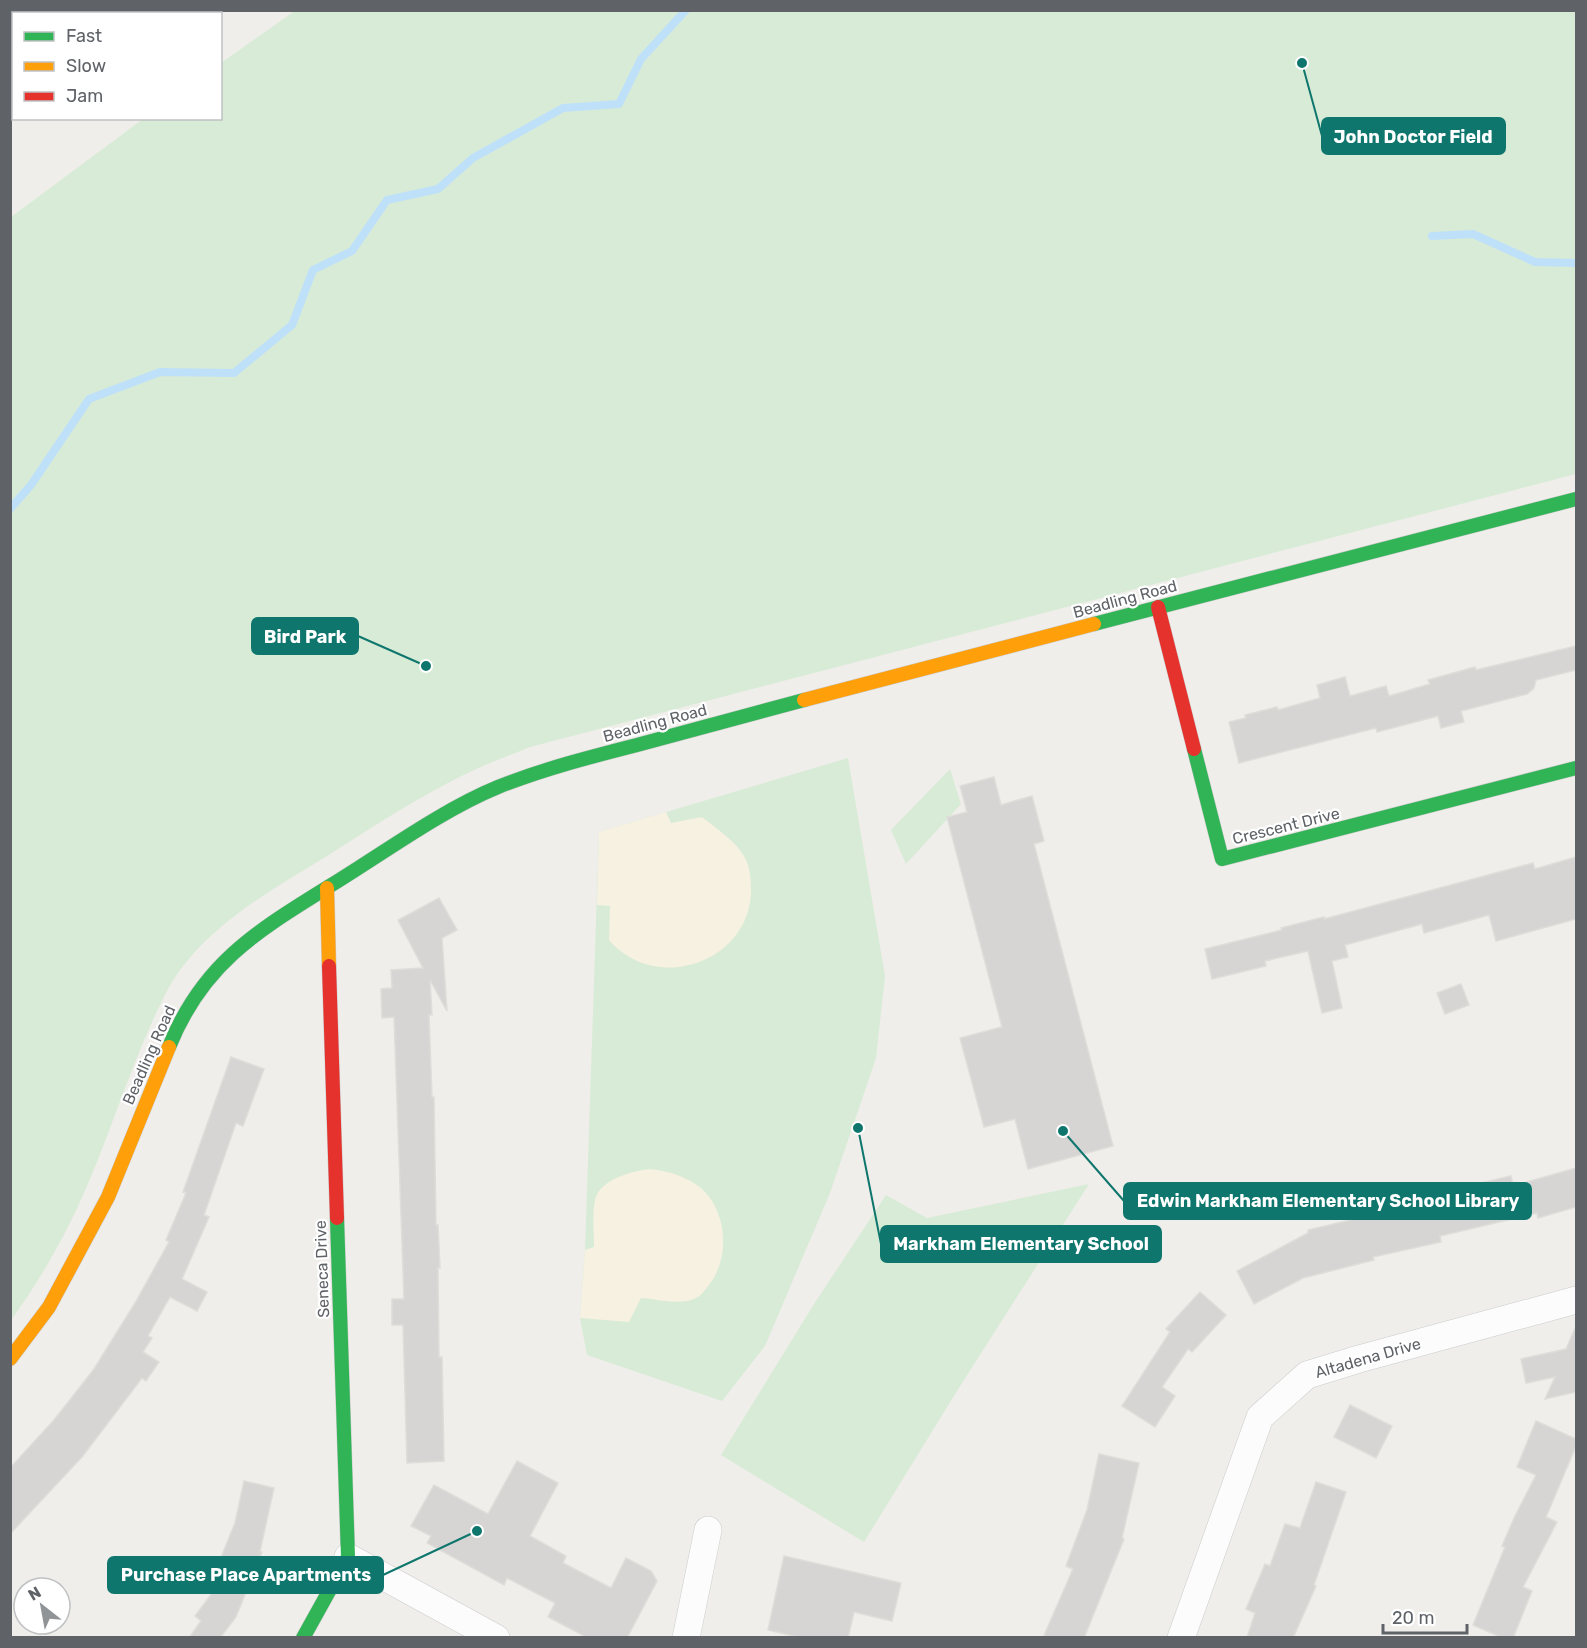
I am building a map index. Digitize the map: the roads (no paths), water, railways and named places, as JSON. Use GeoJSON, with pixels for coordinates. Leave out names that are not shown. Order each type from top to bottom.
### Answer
{"type":"FeatureCollection","features":[{"type":"Feature","properties":{"kind":"street","name":"Beadling Road"},"geometry":{"type":"LineString","coordinates":[[10,1359],[49,1307],[78,1255],[108,1197],[172,1039],[190,1003],[209,976],[264,927],[440,818],[496,788],[553,767],[1576,499]]}},
{"type":"Feature","properties":{"kind":"street","name":"Crescent Drive"},"geometry":{"type":"LineString","coordinates":[[1158,607],[1222,860],[1576,768]]}},
{"type":"Feature","properties":{"kind":"street","name":"Seneca Drive"},"geometry":{"type":"LineString","coordinates":[[327,888],[348,1557]]}},
{"type":"Feature","properties":{"kind":"street","name":"Altadena Drive"},"geometry":{"type":"LineString","coordinates":[[1181,1638],[1260,1417],[1307,1376],[1359,1359],[1576,1300]]}},
{"type":"Feature","properties":{"kind":"street"},"geometry":{"type":"LineString","coordinates":[[686,1638],[708,1530]]}},
{"type":"Feature","properties":{"kind":"street"},"geometry":{"type":"LineString","coordinates":[[303,1638],[348,1557],[496,1638]]}},
{"type":"Feature","properties":{"kind":"waterway"},"geometry":{"type":"LineString","coordinates":[[10,509],[31,485],[89,399],[160,372],[234,373],[292,325],[313,270],[352,251],[387,200],[438,189],[473,158],[563,108],[619,104],[641,59],[686,10]]}},
{"type":"Feature","properties":{"kind":"waterway"},"geometry":{"type":"LineString","coordinates":[[1432,236],[1473,234],[1535,262],[1576,263]]}},
{"type":"Feature","properties":{"kind":"place","name":"John Doctor Field"},"geometry":{"type":"Point","coordinates":[1302,63]}},
{"type":"Feature","properties":{"kind":"place","name":"Bird Park"},"geometry":{"type":"Point","coordinates":[426,666]}},
{"type":"Feature","properties":{"kind":"place","name":"Markham Elementary School"},"geometry":{"type":"Point","coordinates":[858,1128]}},
{"type":"Feature","properties":{"kind":"place","name":"Edwin Markham Elementary School Library"},"geometry":{"type":"Point","coordinates":[1063,1131]}},
{"type":"Feature","properties":{"kind":"place","name":"Purchase Place Apartments"},"geometry":{"type":"Point","coordinates":[477,1531]}}]}
